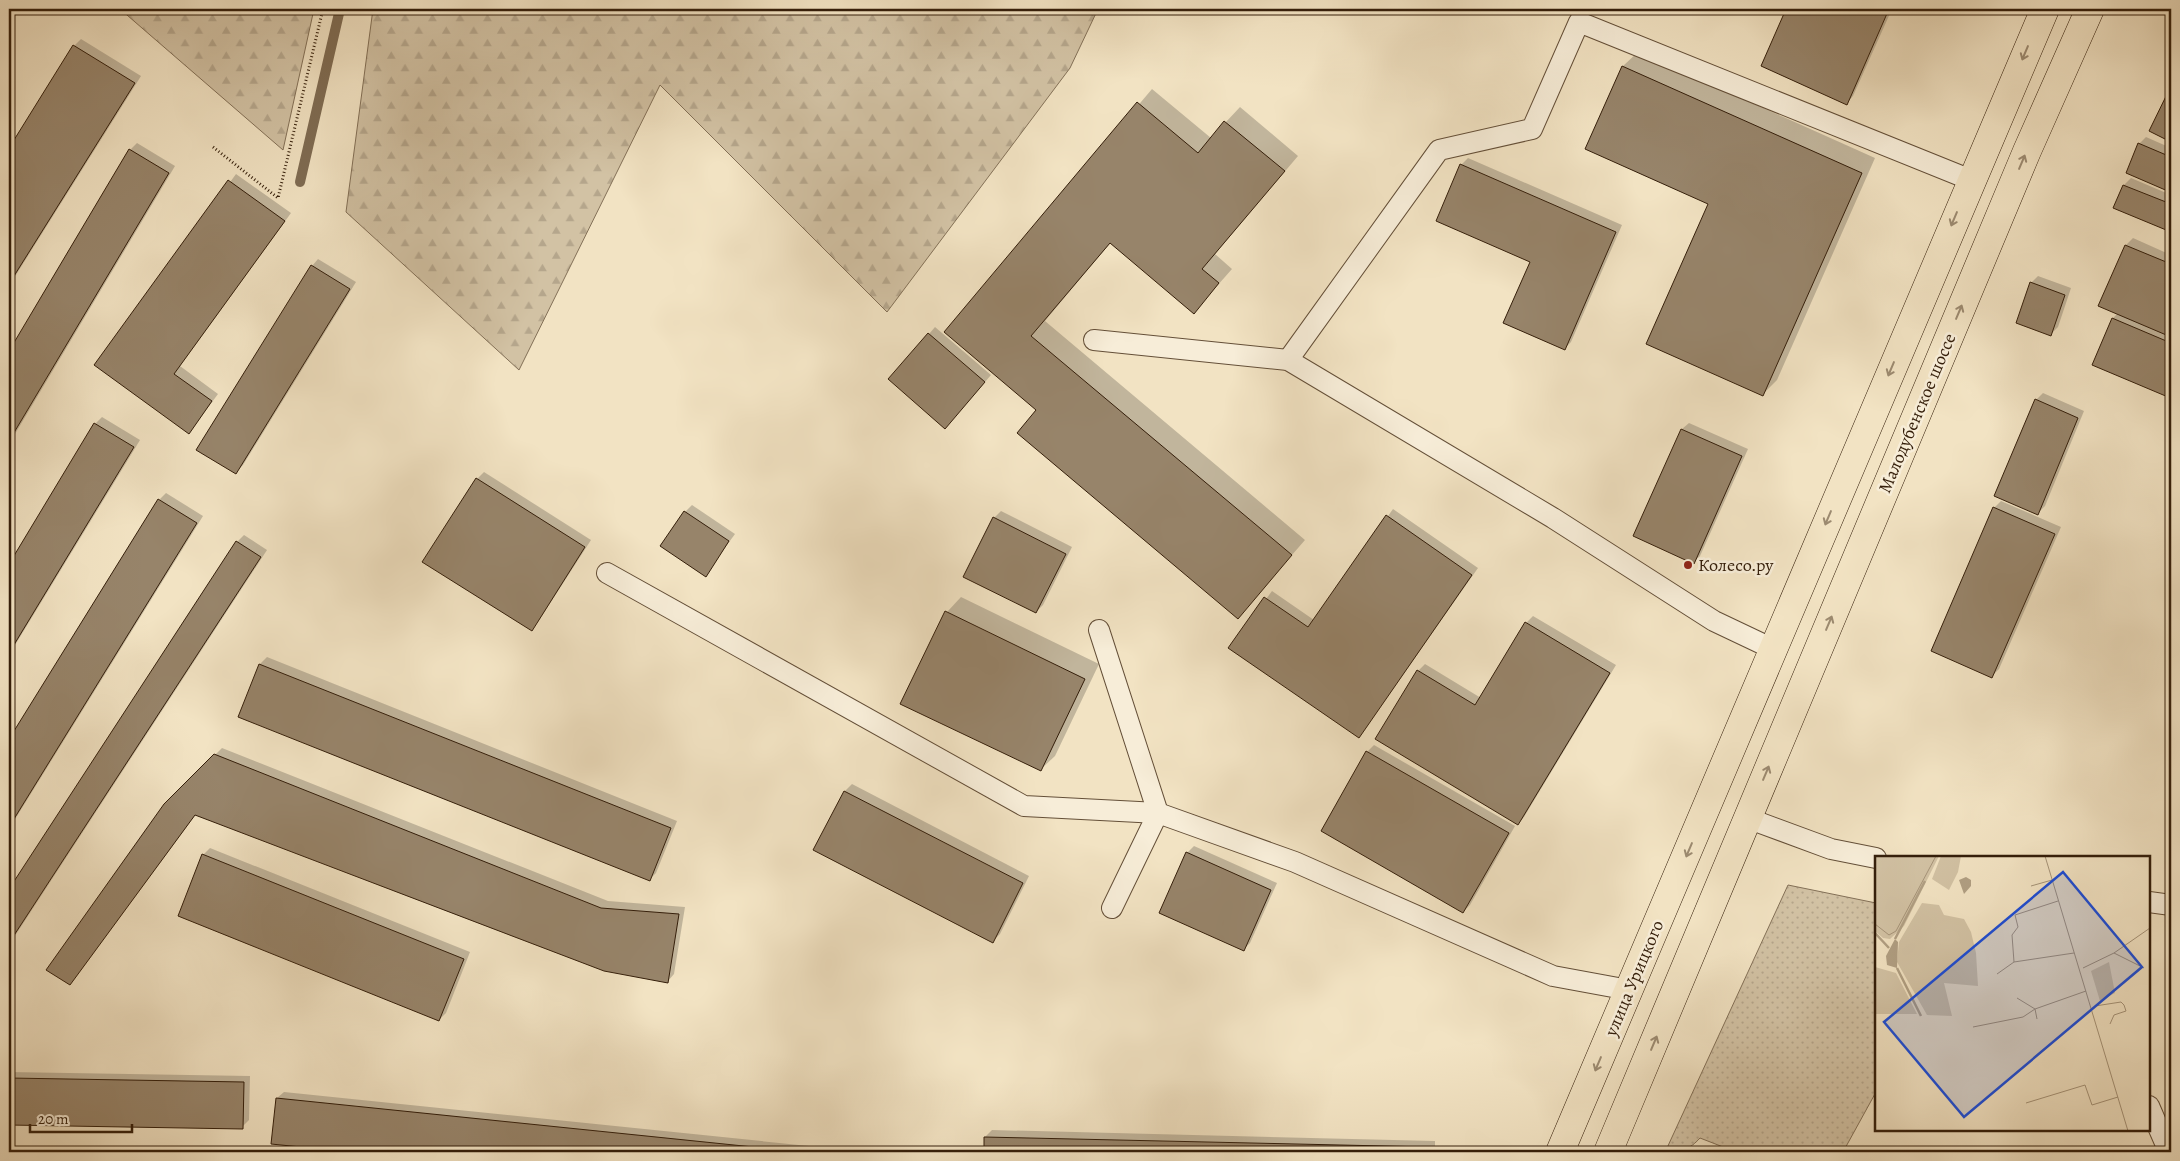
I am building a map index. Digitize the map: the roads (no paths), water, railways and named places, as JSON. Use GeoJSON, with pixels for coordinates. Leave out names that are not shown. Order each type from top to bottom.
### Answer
{"type":"FeatureCollection","features":[{"type":"Feature","properties":{"kind":"highway"},"geometry":{"type":"LineString","coordinates":[[1774,649],[1970,180],[2045,9]]}},
{"type":"Feature","properties":{"kind":"highway","name":"Малодубенское шоссе"},"geometry":{"type":"LineString","coordinates":[[1747,818],[2023,160],[2090,9]]}},
{"type":"Feature","properties":{"kind":"highway","name":"улица Урицкого"},"geometry":{"type":"LineString","coordinates":[[1560,1152],[1774,649]]}},
{"type":"Feature","properties":{"kind":"highway"},"geometry":{"type":"LineString","coordinates":[[1608,1152],[1747,818]]}},
{"type":"Feature","properties":{"kind":"lane"},"geometry":{"type":"LineString","coordinates":[[1288,360],[1439,150],[1532,129],[1579,22],[1970,180]]}},
{"type":"Feature","properties":{"kind":"lane"},"geometry":{"type":"LineString","coordinates":[[1094,340],[1288,360],[1553,518],[1714,620],[1774,649]]}},
{"type":"Feature","properties":{"kind":"lane"},"geometry":{"type":"LineString","coordinates":[[607,572],[1024,806],[1158,813],[1295,862],[1553,976],[1629,990]]}},
{"type":"Feature","properties":{"kind":"lane"},"geometry":{"type":"LineString","coordinates":[[1099,630],[1158,813],[1112,908]]}},
{"type":"Feature","properties":{"kind":"lane"},"geometry":{"type":"LineString","coordinates":[[1747,818],[1831,849],[1875,858]]}},
{"type":"Feature","properties":{"kind":"lane"},"geometry":{"type":"LineString","coordinates":[[2150,902],[2171,905]]}},
{"type":"Feature","properties":{"kind":"lane"},"geometry":{"type":"LineString","coordinates":[[2150,1108],[2169,1152]]}},
{"type":"Feature","properties":{"kind":"waterway"},"geometry":{"type":"LineString","coordinates":[[300,182],[340,9]]}},
{"type":"Feature","properties":{"kind":"place","name":"Колесо.ру"},"geometry":{"type":"Point","coordinates":[1688,565]}}]}
